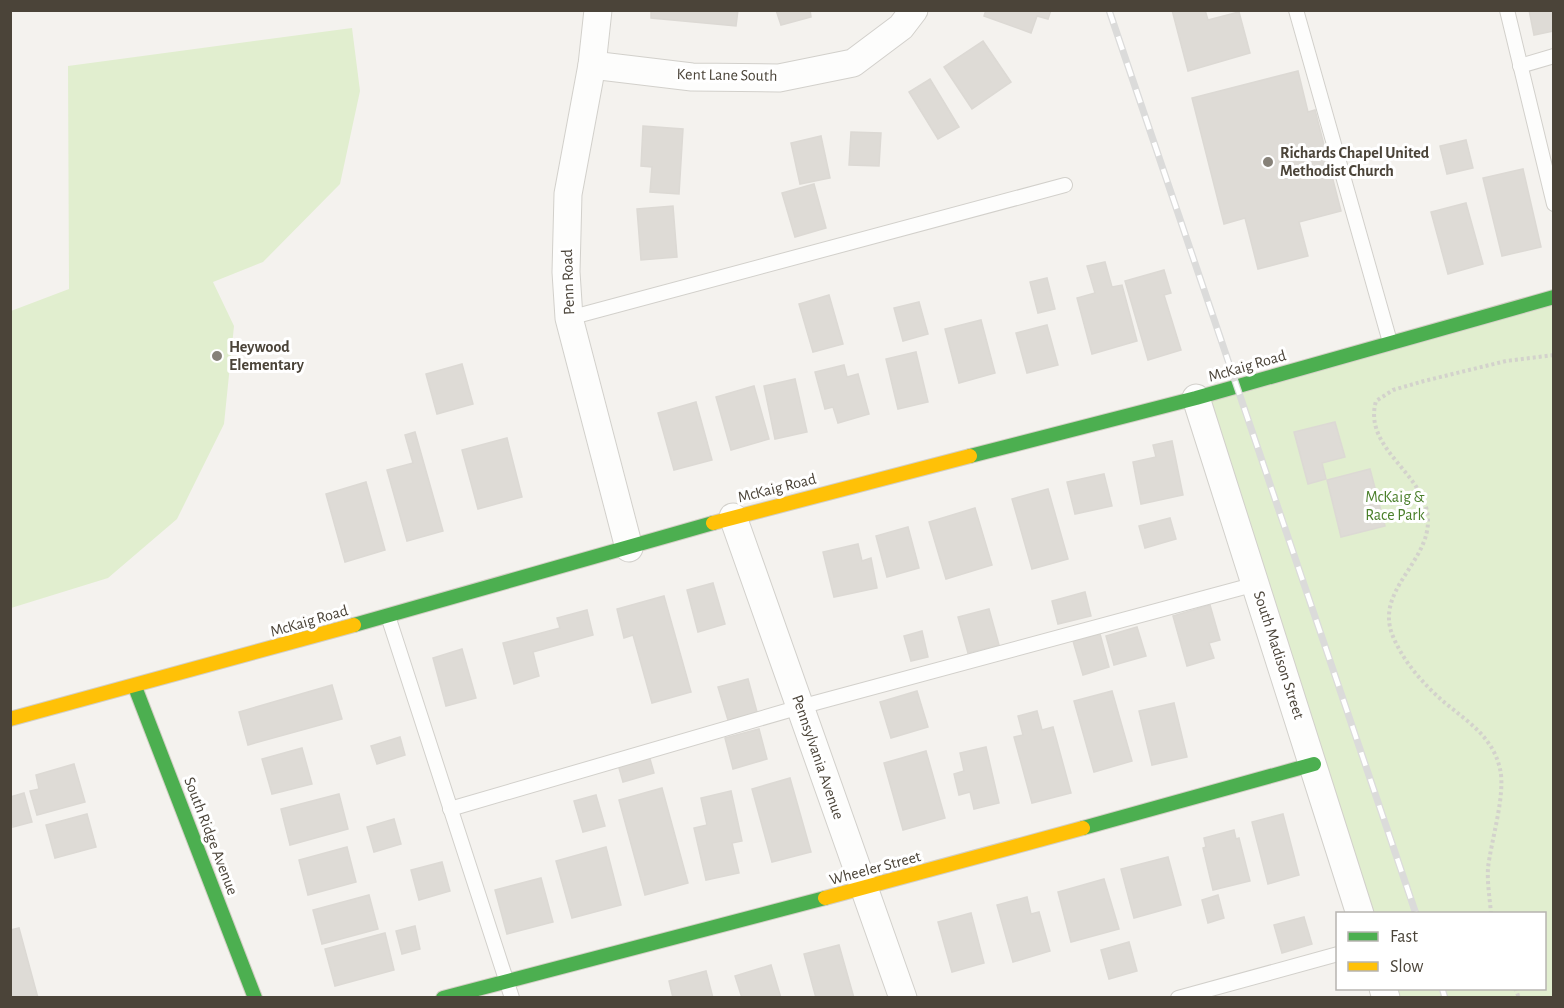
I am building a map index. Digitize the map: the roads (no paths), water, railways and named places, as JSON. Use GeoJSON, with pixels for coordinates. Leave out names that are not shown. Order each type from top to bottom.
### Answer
{"type":"FeatureCollection","features":[{"type":"Feature","properties":{"kind":"street","name":"Penn Road"},"geometry":{"type":"LineString","coordinates":[[598,10],[592,65],[568,194],[566,272],[569,318],[629,549]]}},
{"type":"Feature","properties":{"kind":"street","name":"Kent Lane South"},"geometry":{"type":"LineString","coordinates":[[592,65],[692,77],[779,78],[853,63],[901,27],[914,10]]}},
{"type":"Feature","properties":{"kind":"street","name":"McKaig Road"},"geometry":{"type":"LineString","coordinates":[[10,719],[135,687],[629,549],[733,517],[1196,398],[1554,297]]}},
{"type":"Feature","properties":{"kind":"street","name":"South Madison Street"},"geometry":{"type":"LineString","coordinates":[[1196,398],[1359,912]]}},
{"type":"Feature","properties":{"kind":"street","name":"Pennsylvania Avenue"},"geometry":{"type":"LineString","coordinates":[[733,517],[903,998]]}},
{"type":"Feature","properties":{"kind":"street","name":"South Ridge Avenue"},"geometry":{"type":"LineString","coordinates":[[135,687],[255,998]]}},
{"type":"Feature","properties":{"kind":"street","name":"Wheeler Street"},"geometry":{"type":"LineString","coordinates":[[442,998],[864,888],[1314,764]]}},
{"type":"Feature","properties":{"kind":"lane"},"geometry":{"type":"LineString","coordinates":[[1296,10],[1390,342]]}},
{"type":"Feature","properties":{"kind":"lane"},"geometry":{"type":"LineString","coordinates":[[1507,10],[1554,204]]}},
{"type":"Feature","properties":{"kind":"lane"},"geometry":{"type":"LineString","coordinates":[[1520,66],[1554,56]]}},
{"type":"Feature","properties":{"kind":"lane"},"geometry":{"type":"LineString","coordinates":[[569,318],[1065,185]]}},
{"type":"Feature","properties":{"kind":"lane"},"geometry":{"type":"LineString","coordinates":[[450,809],[800,707],[1256,584]]}},
{"type":"Feature","properties":{"kind":"lane"},"geometry":{"type":"LineString","coordinates":[[388,615],[512,998]]}},
{"type":"Feature","properties":{"kind":"lane"},"geometry":{"type":"LineString","coordinates":[[1178,998],[1336,955]]}},
{"type":"Feature","properties":{"kind":"railway"},"geometry":{"type":"LineString","coordinates":[[1109,10],[1415,912]]}},
{"type":"Feature","properties":{"kind":"railway"},"geometry":{"type":"LineString","coordinates":[[1443,990],[1445,998]]}},
{"type":"Feature","properties":{"kind":"place","name":"Richards Chapel United Methodist Church"},"geometry":{"type":"Point","coordinates":[1268,162]}},
{"type":"Feature","properties":{"kind":"place","name":"Heywood Elementary"},"geometry":{"type":"Point","coordinates":[217,356]}},
{"type":"Feature","properties":{"kind":"park label","name":"McKaig & Race Park"},"geometry":{"type":"Point","coordinates":[1395,506]}}]}
